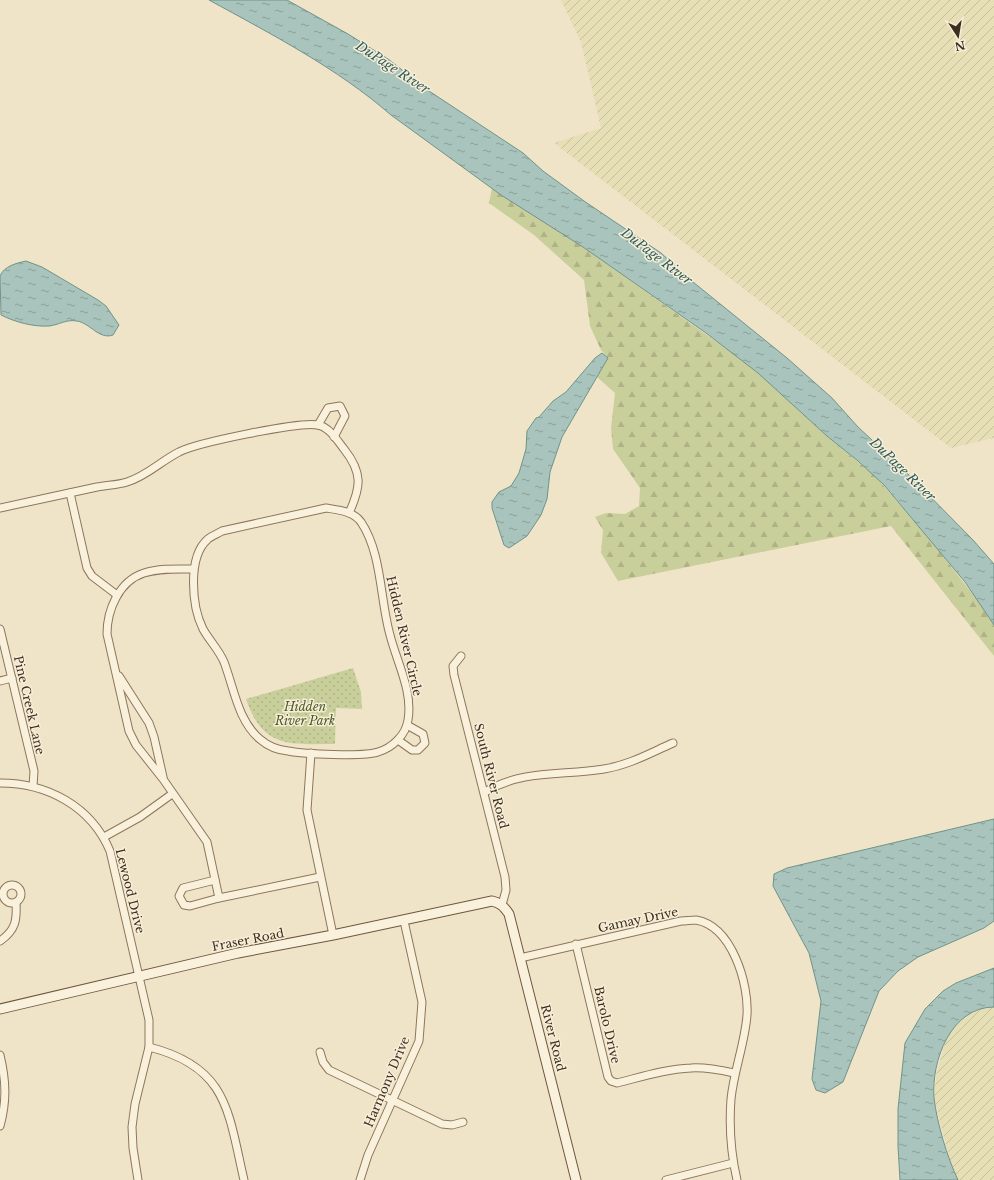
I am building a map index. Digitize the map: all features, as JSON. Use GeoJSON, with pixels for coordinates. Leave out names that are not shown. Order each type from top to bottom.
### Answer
{"type":"FeatureCollection","features":[{"type":"Feature","properties":{"kind":"street"},"geometry":{"type":"LineString","coordinates":[[318,425],[328,408],[340,406],[345,416],[334,437]]}},
{"type":"Feature","properties":{"kind":"street"},"geometry":{"type":"LineString","coordinates":[[0,508],[127,483],[150,472],[180,451],[198,445],[299,424],[318,425],[334,437],[346,452],[358,475],[358,493],[349,513]]}},
{"type":"Feature","properties":{"kind":"street"},"geometry":{"type":"LineString","coordinates":[[70,493],[87,568],[92,576],[117,595]]}},
{"type":"Feature","properties":{"kind":"street","name":"Hidden River Circle"},"geometry":{"type":"LineString","coordinates":[[326,508],[349,513],[360,521],[371,541],[390,635],[406,686],[408,707],[407,725],[398,740],[389,747],[371,754],[288,752],[270,746],[253,733],[248,726],[223,660],[202,628],[198,614],[193,569],[198,553],[207,539],[222,531],[326,508]]}},
{"type":"Feature","properties":{"kind":"street"},"geometry":{"type":"LineString","coordinates":[[193,569],[162,569],[142,574],[126,584],[117,595],[107,619],[107,634],[129,731],[136,746],[163,779],[172,794],[207,842],[219,898]]}},
{"type":"Feature","properties":{"kind":"street","name":"Pine Creek Lane"},"geometry":{"type":"LineString","coordinates":[[0,629],[34,771],[33,786]]}},
{"type":"Feature","properties":{"kind":"street","name":"South River Road"},"geometry":{"type":"LineString","coordinates":[[461,656],[453,666],[454,675],[485,792],[505,877],[506,890],[502,904]]}},
{"type":"Feature","properties":{"kind":"street"},"geometry":{"type":"LineString","coordinates":[[116,671],[149,722],[154,737],[163,779]]}},
{"type":"Feature","properties":{"kind":"street"},"geometry":{"type":"LineString","coordinates":[[0,681],[12,678]]}},
{"type":"Feature","properties":{"kind":"street"},"geometry":{"type":"LineString","coordinates":[[398,740],[412,750],[418,750],[425,743],[423,734],[407,725]]}},
{"type":"Feature","properties":{"kind":"street"},"geometry":{"type":"LineString","coordinates":[[485,792],[498,784],[539,774],[586,772],[634,762],[673,743]]}},
{"type":"Feature","properties":{"kind":"street"},"geometry":{"type":"LineString","coordinates":[[311,753],[307,810],[320,877],[334,936]]}},
{"type":"Feature","properties":{"kind":"street","name":"Lewood Drive"},"geometry":{"type":"LineString","coordinates":[[0,783],[33,786],[65,800],[79,810],[94,824],[104,837],[114,864],[150,1020],[149,1047],[135,1104],[132,1127],[133,1148],[138,1180]]}},
{"type":"Feature","properties":{"kind":"street"},"geometry":{"type":"LineString","coordinates":[[104,837],[140,817],[172,794]]}},
{"type":"Feature","properties":{"kind":"street"},"geometry":{"type":"LineString","coordinates":[[215,880],[183,888],[180,892],[180,901],[184,905],[190,906],[219,898],[320,877]]}},
{"type":"Feature","properties":{"kind":"street","name":"Fraser Road"},"geometry":{"type":"LineString","coordinates":[[0,1009],[238,953],[334,936],[492,901],[502,904]]}},
{"type":"Feature","properties":{"kind":"street"},"geometry":{"type":"LineString","coordinates":[[0,941],[10,932],[18,920],[16,902]]}},
{"type":"Feature","properties":{"kind":"street","name":"River Road"},"geometry":{"type":"LineString","coordinates":[[502,904],[509,914],[576,1180]]}},
{"type":"Feature","properties":{"kind":"street","name":"Gamay Drive"},"geometry":{"type":"LineString","coordinates":[[520,958],[681,921],[696,920],[710,926],[722,935],[732,949],[738,964],[746,997],[747,1015],[734,1073],[730,1126],[733,1163],[737,1180]]}},
{"type":"Feature","properties":{"kind":"street","name":"Harmony Drive"},"geometry":{"type":"LineString","coordinates":[[360,1180],[368,1155],[418,1041],[421,1021],[420,994],[404,921]]}},
{"type":"Feature","properties":{"kind":"street","name":"Barolo Drive"},"geometry":{"type":"LineString","coordinates":[[576,944],[608,1077],[611,1081],[617,1083],[670,1070],[691,1068],[710,1068],[734,1073]]}},
{"type":"Feature","properties":{"kind":"street"},"geometry":{"type":"LineString","coordinates":[[149,1047],[169,1052],[183,1058],[200,1070],[217,1087],[227,1109],[244,1180]]}},
{"type":"Feature","properties":{"kind":"street"},"geometry":{"type":"LineString","coordinates":[[320,1052],[323,1062],[329,1070],[392,1101],[442,1124],[452,1125],[464,1122]]}},
{"type":"Feature","properties":{"kind":"street"},"geometry":{"type":"LineString","coordinates":[[0,1055],[5,1075],[6,1093],[5,1110],[0,1126]]}},
{"type":"Feature","properties":{"kind":"street"},"geometry":{"type":"LineString","coordinates":[[666,1180],[733,1163]]}},
{"type":"Feature","properties":{"kind":"shaded area"},"geometry":{"type":"Polygon","coordinates":[[[561,0],[994,0],[994,438],[951,448],[554,143],[601,128],[581,42],[561,0]]]}},
{"type":"Feature","properties":{"kind":"shaded area"},"geometry":{"type":"Polygon","coordinates":[[[985,1007],[994,1007],[994,1180],[958,1180],[950,1162],[934,1098],[936,1075],[947,1036],[964,1017],[985,1007]]]}},
{"type":"Feature","properties":{"kind":"green space"},"geometry":{"type":"Polygon","coordinates":[[[492,188],[583,247],[728,350],[758,373],[827,436],[876,477],[936,547],[981,605],[994,625],[994,656],[891,526],[618,581],[601,553],[603,530],[595,517],[606,513],[625,514],[639,506],[640,488],[613,449],[611,428],[615,393],[597,377],[608,358],[601,350],[590,326],[584,280],[534,235],[489,203],[492,188]]]}},
{"type":"Feature","properties":{"kind":"green space","name":"Hidden River Park"},"geometry":{"type":"Polygon","coordinates":[[[353,668],[361,692],[362,709],[336,708],[335,744],[292,743],[280,740],[270,735],[261,727],[253,715],[246,699],[353,668]]]}},
{"type":"Feature","properties":{"kind":"water","name":"DuPage River"},"geometry":{"type":"Polygon","coordinates":[[[209,0],[287,0],[348,34],[388,59],[429,91],[523,153],[543,171],[584,201],[661,253],[693,282],[787,358],[832,398],[858,427],[902,468],[973,540],[994,564],[994,625],[965,582],[884,485],[858,461],[827,436],[758,373],[706,333],[583,247],[501,195],[326,67],[209,0]]]}},
{"type":"Feature","properties":{"kind":"water"},"geometry":{"type":"Polygon","coordinates":[[[26,261],[42,267],[106,306],[119,325],[113,335],[103,335],[82,322],[77,321],[69,321],[49,326],[37,326],[18,322],[1,315],[0,276],[8,267],[26,261]]]}},
{"type":"Feature","properties":{"kind":"water"},"geometry":{"type":"Polygon","coordinates":[[[602,353],[608,358],[562,437],[550,472],[547,499],[541,515],[527,536],[509,548],[504,545],[492,508],[492,502],[499,492],[511,486],[519,473],[526,449],[527,431],[536,418],[539,417],[553,401],[566,392],[595,358],[602,353]]]}},
{"type":"Feature","properties":{"kind":"water"},"geometry":{"type":"Polygon","coordinates":[[[994,819],[994,921],[984,928],[918,957],[898,971],[879,991],[843,1082],[825,1093],[816,1090],[812,1079],[821,1001],[809,953],[773,886],[774,874],[787,868],[994,819]]]}},
{"type":"Feature","properties":{"kind":"water"},"geometry":{"type":"Polygon","coordinates":[[[994,968],[994,1007],[979,1009],[966,1016],[955,1026],[940,1053],[936,1068],[934,1098],[937,1118],[946,1151],[958,1180],[900,1180],[898,1109],[905,1043],[925,1009],[943,991],[956,983],[994,968]]]}}]}
